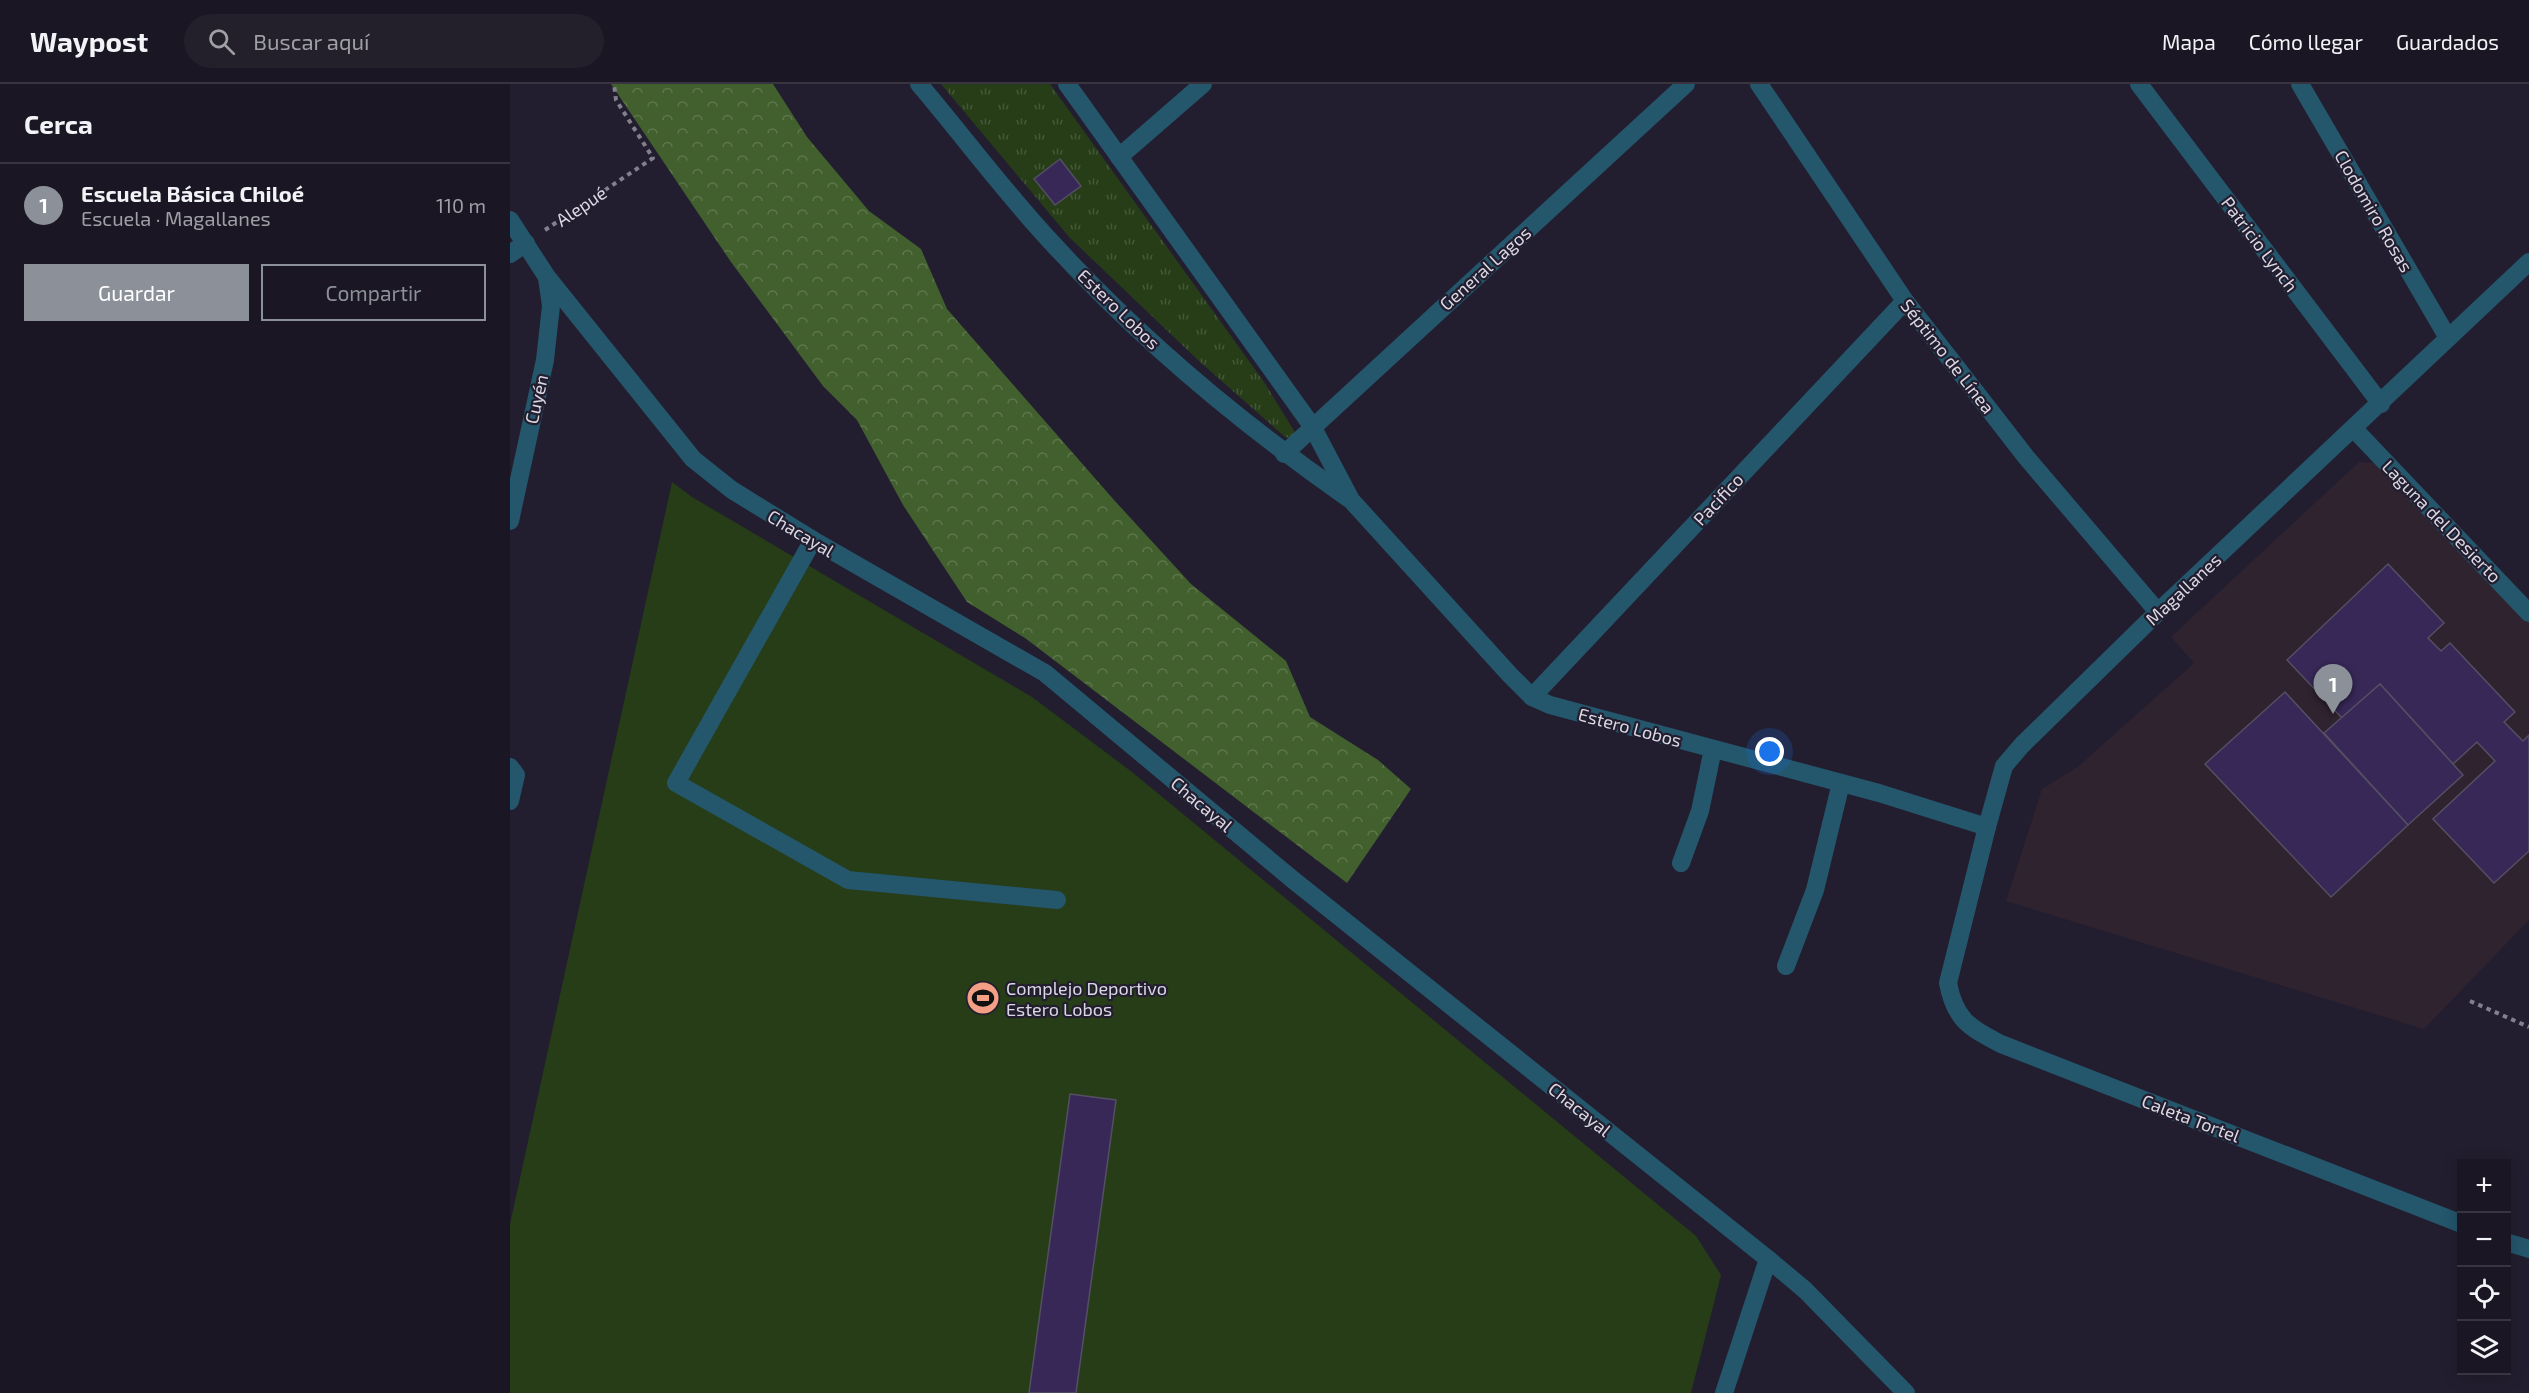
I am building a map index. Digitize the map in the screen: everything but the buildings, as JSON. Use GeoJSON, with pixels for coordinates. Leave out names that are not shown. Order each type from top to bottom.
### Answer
{"type":"FeatureCollection","features":[{"type":"Feature","properties":{"kind":"street","name":"Estero Lobos"},"geometry":{"type":"LineString","coordinates":[[919,84],[1053,245],[1126,318],[1226,406],[1284,454],[1351,500],[1509,675],[1532,697],[1550,705],[1841,783],[1987,827]]}},
{"type":"Feature","properties":{"kind":"street","name":"Estero Lobos"},"geometry":{"type":"LineString","coordinates":[[1067,84],[1312,426],[1351,500]]}},
{"type":"Feature","properties":{"kind":"street"},"geometry":{"type":"LineString","coordinates":[[1119,158],[1203,84]]}},
{"type":"Feature","properties":{"kind":"street","name":"General Lagos"},"geometry":{"type":"LineString","coordinates":[[1284,454],[1686,84]]}},
{"type":"Feature","properties":{"kind":"street","name":"Séptimo de Línea"},"geometry":{"type":"LineString","coordinates":[[1760,84],[1905,301],[2026,457],[2158,612]]}},
{"type":"Feature","properties":{"kind":"street","name":"Patricio Lynch"},"geometry":{"type":"LineString","coordinates":[[2139,84],[2381,404]]}},
{"type":"Feature","properties":{"kind":"street","name":"Clodomiro Rosas"},"geometry":{"type":"LineString","coordinates":[[2300,84],[2448,338]]}},
{"type":"Feature","properties":{"kind":"street","name":"Chacayal"},"geometry":{"type":"LineString","coordinates":[[510,220],[547,277],[693,459],[732,490],[813,540],[1045,673],[1292,879],[1768,1259],[1805,1290],[1906,1393]]}},
{"type":"Feature","properties":{"kind":"street"},"geometry":{"type":"LineString","coordinates":[[510,254],[526,243]]}},
{"type":"Feature","properties":{"kind":"street","name":"Magallanes"},"geometry":{"type":"LineString","coordinates":[[1948,983],[2004,766],[2022,745],[2158,612],[2529,262]]}},
{"type":"Feature","properties":{"kind":"street","name":"Cuyén"},"geometry":{"type":"LineString","coordinates":[[510,521],[545,360],[551,306],[547,277]]}},
{"type":"Feature","properties":{"kind":"street","name":"Pacifico"},"geometry":{"type":"LineString","coordinates":[[1532,697],[1905,301]]}},
{"type":"Feature","properties":{"kind":"street","name":"Laguna del Desierto"},"geometry":{"type":"LineString","coordinates":[[2354,429],[2529,612]]}},
{"type":"Feature","properties":{"kind":"street"},"geometry":{"type":"LineString","coordinates":[[813,540],[676,783],[848,880],[1057,900]]}},
{"type":"Feature","properties":{"kind":"street"},"geometry":{"type":"LineString","coordinates":[[1681,863],[1700,811],[1713,748]]}},
{"type":"Feature","properties":{"kind":"street"},"geometry":{"type":"LineString","coordinates":[[510,767],[516,776],[510,801]]}},
{"type":"Feature","properties":{"kind":"street"},"geometry":{"type":"LineString","coordinates":[[1786,966],[1815,890],[1841,783]]}},
{"type":"Feature","properties":{"kind":"street","name":"Caleta Tortel"},"geometry":{"type":"LineString","coordinates":[[1948,983],[1951,1001],[1961,1020],[1977,1032],[2001,1044],[2457,1222]]}},
{"type":"Feature","properties":{"kind":"street"},"geometry":{"type":"LineString","coordinates":[[2511,1244],[2529,1249]]}},
{"type":"Feature","properties":{"kind":"street"},"geometry":{"type":"LineString","coordinates":[[1724,1393],[1768,1259]]}},
{"type":"Feature","properties":{"kind":"path","name":"Alepué"},"geometry":{"type":"LineString","coordinates":[[526,243],[653,158],[616,100],[614,84]]}},
{"type":"Feature","properties":{"kind":"path"},"geometry":{"type":"LineString","coordinates":[[2470,1001],[2529,1027]]}},
{"type":"Feature","properties":{"kind":"shaded area"},"geometry":{"type":"Polygon","coordinates":[[[2359,462],[2378,463],[2529,619],[2529,920],[2424,1029],[2006,901],[2042,789],[2079,766],[2194,663],[2171,637],[2359,462]]]}},
{"type":"Feature","properties":{"kind":"green space"},"geometry":{"type":"Polygon","coordinates":[[[611,84],[773,84],[807,137],[869,211],[921,249],[947,309],[1114,500],[1191,584],[1286,661],[1310,717],[1378,760],[1411,789],[1347,883],[1025,638],[967,602],[903,505],[857,420],[823,386],[731,262],[611,84]]]}},
{"type":"Feature","properties":{"kind":"green space"},"geometry":{"type":"Polygon","coordinates":[[[941,84],[1050,84],[1264,382],[1296,434],[1290,438],[1285,437],[1199,361],[1070,238],[941,84]]]}},
{"type":"Feature","properties":{"kind":"green space","name":"Complejo Deportivo Estero Lobos"},"geometry":{"type":"Polygon","coordinates":[[[672,482],[692,497],[1032,697],[1132,772],[1696,1236],[1721,1275],[1691,1393],[510,1393],[510,1224],[672,482]]]}},
{"type":"Feature","properties":{"kind":"place","name":"Escuela Básica Chiloé"},"geometry":{"type":"Point","coordinates":[2333,714]}},
{"type":"Feature","properties":{"kind":"place","name":"Complejo Deportivo Estero Lobos"},"geometry":{"type":"Point","coordinates":[983,998]}}]}
